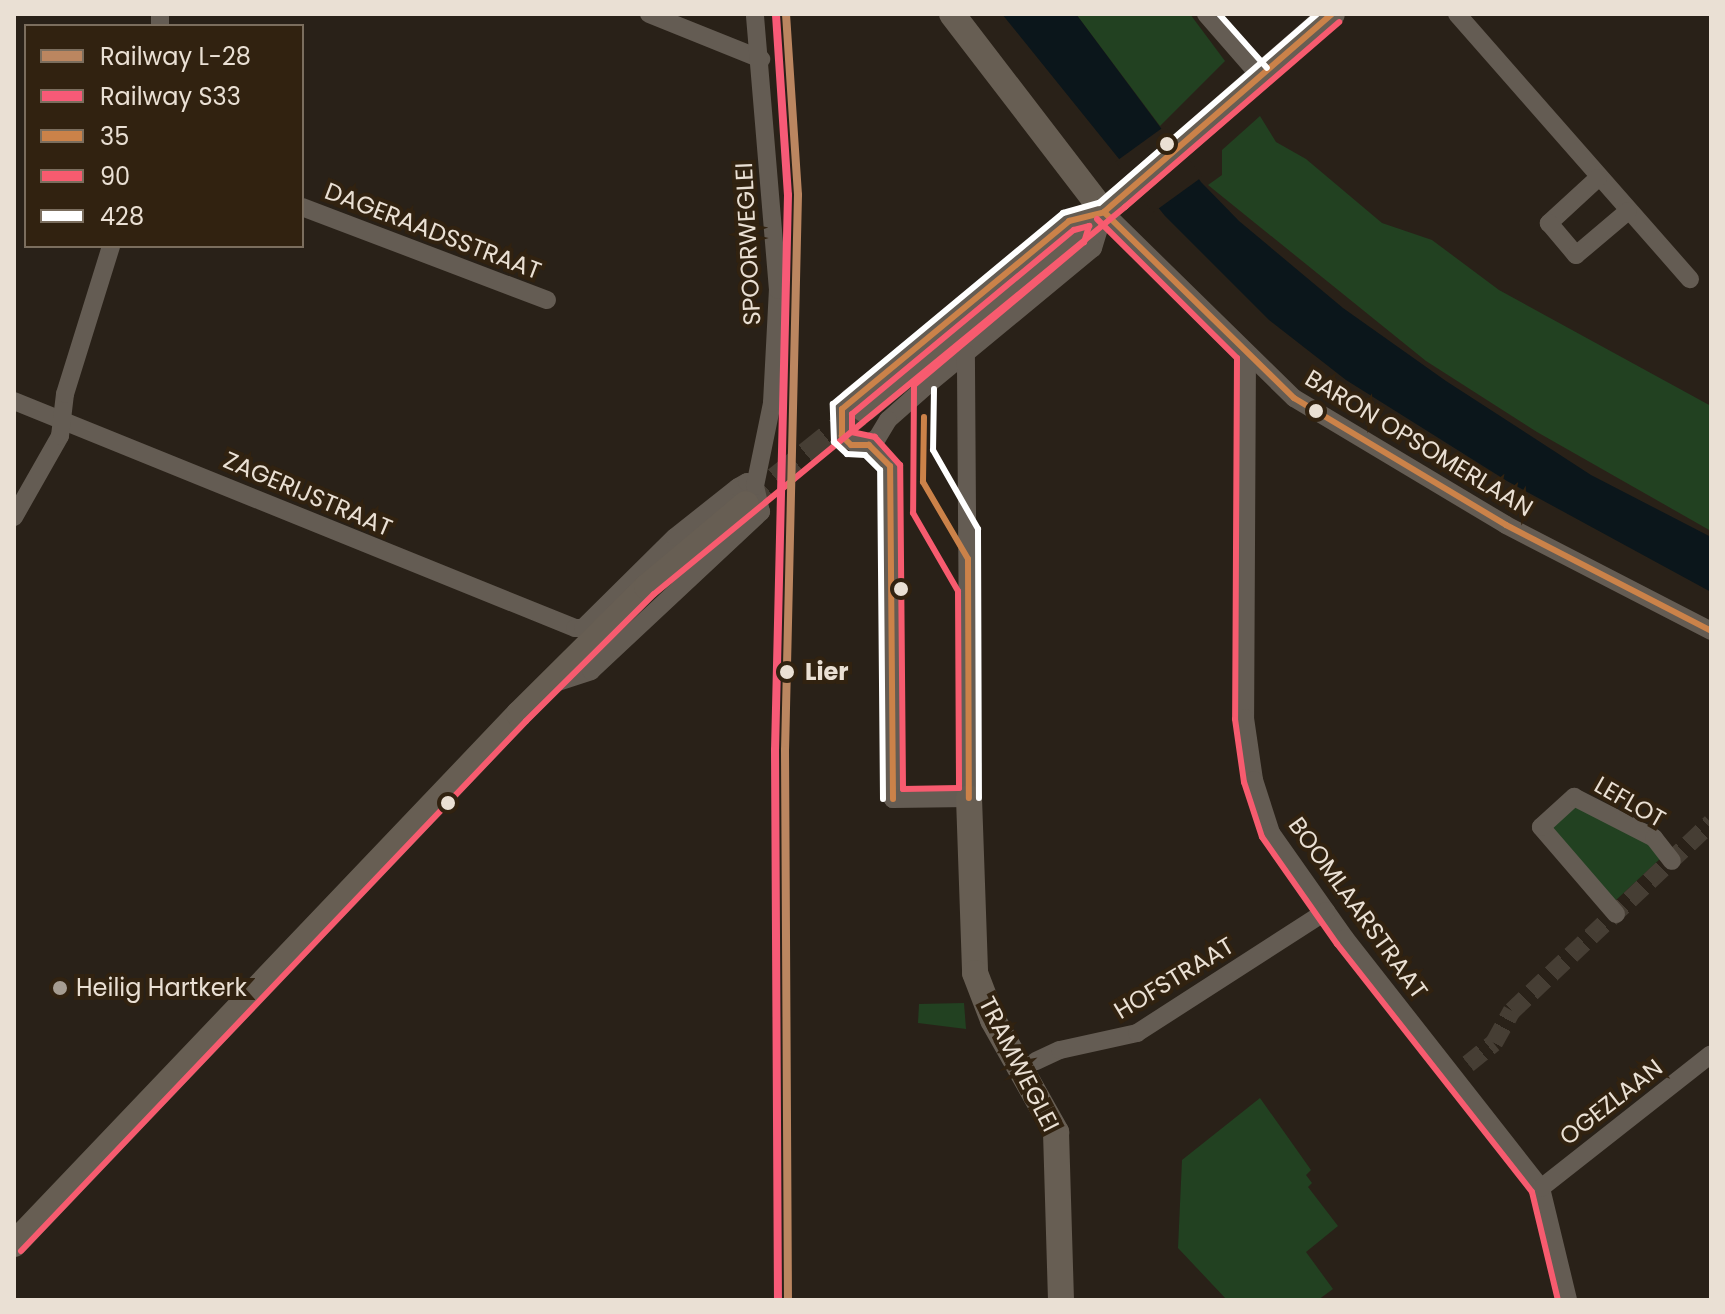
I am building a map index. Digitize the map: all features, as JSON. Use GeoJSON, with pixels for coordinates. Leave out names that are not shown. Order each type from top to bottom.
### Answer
{"type":"FeatureCollection","features":[{"type":"Feature","properties":{"kind":"street"},"geometry":{"type":"LineString","coordinates":[[649,14],[761,59]]}},
{"type":"Feature","properties":{"kind":"street","name":"SPOORWEGLEI"},"geometry":{"type":"LineString","coordinates":[[754,487],[772,403],[778,290],[755,14]]}},
{"type":"Feature","properties":{"kind":"street"},"geometry":{"type":"LineString","coordinates":[[952,14],[1112,206]]}},
{"type":"Feature","properties":{"kind":"street"},"geometry":{"type":"LineString","coordinates":[[1206,14],[1259,75]]}},
{"type":"Feature","properties":{"kind":"street"},"geometry":{"type":"LineString","coordinates":[[864,409],[1112,206],[1332,14]]}},
{"type":"Feature","properties":{"kind":"street"},"geometry":{"type":"LineString","coordinates":[[1457,14],[1598,178],[1690,279]]}},
{"type":"Feature","properties":{"kind":"street"},"geometry":{"type":"LineString","coordinates":[[1598,178],[1549,223],[1576,255],[1628,211]]}},
{"type":"Feature","properties":{"kind":"street"},"geometry":{"type":"LineString","coordinates":[[869,445],[888,420],[1093,248],[1112,206]]}},
{"type":"Feature","properties":{"kind":"street"},"geometry":{"type":"LineString","coordinates":[[966,354],[969,798],[893,799],[890,466],[869,445],[851,445],[842,436],[842,409],[849,398],[1069,221],[1112,206]]}},
{"type":"Feature","properties":{"kind":"street","name":"BARON OPSOMERLAAN"},"geometry":{"type":"LineString","coordinates":[[1112,206],[1247,354],[1294,398],[1431,483],[1711,631]]}},
{"type":"Feature","properties":{"kind":"street","name":"DAGERAADSSTRAAT"},"geometry":{"type":"LineString","coordinates":[[304,208],[547,300]]}},
{"type":"Feature","properties":{"kind":"street"},"geometry":{"type":"LineString","coordinates":[[14,517],[63,421],[65,394],[110,248]]}},
{"type":"Feature","properties":{"kind":"street","name":"BOOMLAARSTRAAT"},"geometry":{"type":"LineString","coordinates":[[1247,354],[1247,734],[1254,780],[1271,833],[1326,911],[1460,1070],[1541,1188],[1568,1300]]}},
{"type":"Feature","properties":{"kind":"street","name":"ZAGERIJSTRAAT"},"geometry":{"type":"LineString","coordinates":[[14,401],[583,628],[675,537],[738,487],[747,482],[754,487]]}},
{"type":"Feature","properties":{"kind":"street"},"geometry":{"type":"LineString","coordinates":[[14,1244],[550,684],[754,487]]}},
{"type":"Feature","properties":{"kind":"street","name":"LEFLOT"},"geometry":{"type":"LineString","coordinates":[[1616,914],[1541,827],[1574,797],[1654,838],[1672,861]]}},
{"type":"Feature","properties":{"kind":"street","name":"TRAMWEGLEI"},"geometry":{"type":"LineString","coordinates":[[969,798],[975,973],[993,1020],[1056,1132],[1061,1300]]}},
{"type":"Feature","properties":{"kind":"street","name":"HOFSTRAAT"},"geometry":{"type":"LineString","coordinates":[[1036,1061],[1060,1050],[1137,1033],[1326,911]]}},
{"type":"Feature","properties":{"kind":"street","name":"OGEZLAAN"},"geometry":{"type":"LineString","coordinates":[[1541,1188],[1711,1054]]}},
{"type":"Feature","properties":{"kind":"green space"},"geometry":{"type":"Polygon","coordinates":[[[1076,14],[1190,14],[1225,61],[1160,126],[1076,14]]]}},
{"type":"Feature","properties":{"kind":"green space"},"geometry":{"type":"Polygon","coordinates":[[[1260,116],[1276,142],[1306,159],[1382,223],[1432,240],[1499,290],[1711,406],[1711,531],[1537,432],[1426,361],[1208,185],[1222,175],[1222,150],[1260,116]]]}},
{"type":"Feature","properties":{"kind":"green space"},"geometry":{"type":"Polygon","coordinates":[[[1574,805],[1650,842],[1662,857],[1615,901],[1549,828],[1574,805]]]}},
{"type":"Feature","properties":{"kind":"green space"},"geometry":{"type":"Polygon","coordinates":[[[964,1003],[966,1029],[918,1023],[919,1004],[964,1003]]]}},
{"type":"Feature","properties":{"kind":"green space"},"geometry":{"type":"Polygon","coordinates":[[[1260,1098],[1311,1170],[1306,1175],[1312,1183],[1308,1187],[1338,1226],[1306,1252],[1333,1289],[1318,1300],[1227,1300],[1178,1248],[1182,1160],[1260,1098]]]}},
{"type":"Feature","properties":{"kind":"shaded area"},"geometry":{"type":"Polygon","coordinates":[[[1002,14],[1076,14],[1201,182],[1239,221],[1343,308],[1446,381],[1591,475],[1711,537],[1711,592],[1507,481],[1346,380],[1269,320],[1165,216],[1002,14]]]}},
{"type":"Feature","properties":{"kind":"pier"},"geometry":{"type":"Polygon","coordinates":[[[1165,126],[1202,177],[1153,213],[1116,162],[1165,126]]]}},
{"type":"Feature","properties":{"kind":"tunnel"},"geometry":{"type":"LineString","coordinates":[[746,504],[864,409]]}},
{"type":"Feature","properties":{"kind":"tunnel"},"geometry":{"type":"LineString","coordinates":[[1468,1064],[1494,1043],[1512,1011],[1711,823]]}},
{"type":"Feature","properties":{"kind":"rail line","name":"L-28"},"geometry":{"type":"LineString","coordinates":[[786,14],[798,195],[785,750],[788,1300]]}},
{"type":"Feature","properties":{"kind":"rail line","name":"S33"},"geometry":{"type":"LineString","coordinates":[[776,15],[788,195],[775,750],[778,1300]]}},
{"type":"Feature","properties":{"kind":"transit line","name":"428"},"geometry":{"type":"LineString","coordinates":[[1219,14],[1267,68]]}},
{"type":"Feature","properties":{"kind":"transit line","name":"428"},"geometry":{"type":"LineString","coordinates":[[883,799],[880,470],[865,455],[847,454],[834,442],[833,404],[1063,213],[1099,203],[1317,14]]}},
{"type":"Feature","properties":{"kind":"transit line","name":"35"},"geometry":{"type":"LineString","coordinates":[[893,799],[890,466],[869,445],[851,445],[842,436],[842,409],[1069,221],[1104,212],[1332,14]]}},
{"type":"Feature","properties":{"kind":"transit line","name":"90"},"geometry":{"type":"LineString","coordinates":[[21,1251],[526,721],[654,594],[1125,207],[1339,22]]}},
{"type":"Feature","properties":{"kind":"transit line","name":"35"},"geometry":{"type":"LineString","coordinates":[[1104,212],[1294,398],[1506,525],[1711,631]]}},
{"type":"Feature","properties":{"kind":"transit line","name":"90"},"geometry":{"type":"LineString","coordinates":[[1097,219],[1237,358],[1235,719],[1244,782],[1262,837],[1337,944],[1532,1192],[1558,1300]]}},
{"type":"Feature","properties":{"kind":"transit line","name":"90"},"geometry":{"type":"LineString","coordinates":[[1089,226],[1084,242],[914,385],[913,513],[958,591],[959,788],[903,789],[900,465],[875,437],[852,432],[852,414],[1074,230],[1089,226]]}},
{"type":"Feature","properties":{"kind":"transit line","name":"428"},"geometry":{"type":"LineString","coordinates":[[934,389],[933,450],[978,529],[979,798]]}},
{"type":"Feature","properties":{"kind":"transit line","name":"35"},"geometry":{"type":"LineString","coordinates":[[924,417],[923,482],[968,559],[969,798]]}},
{"type":"Feature","properties":{"kind":"place","name":"Lier"},"geometry":{"type":"Point","coordinates":[787,672]}},
{"type":"Feature","properties":{"kind":"place","name":"Heilig Hartkerk"},"geometry":{"type":"Point","coordinates":[60,988]}}]}
